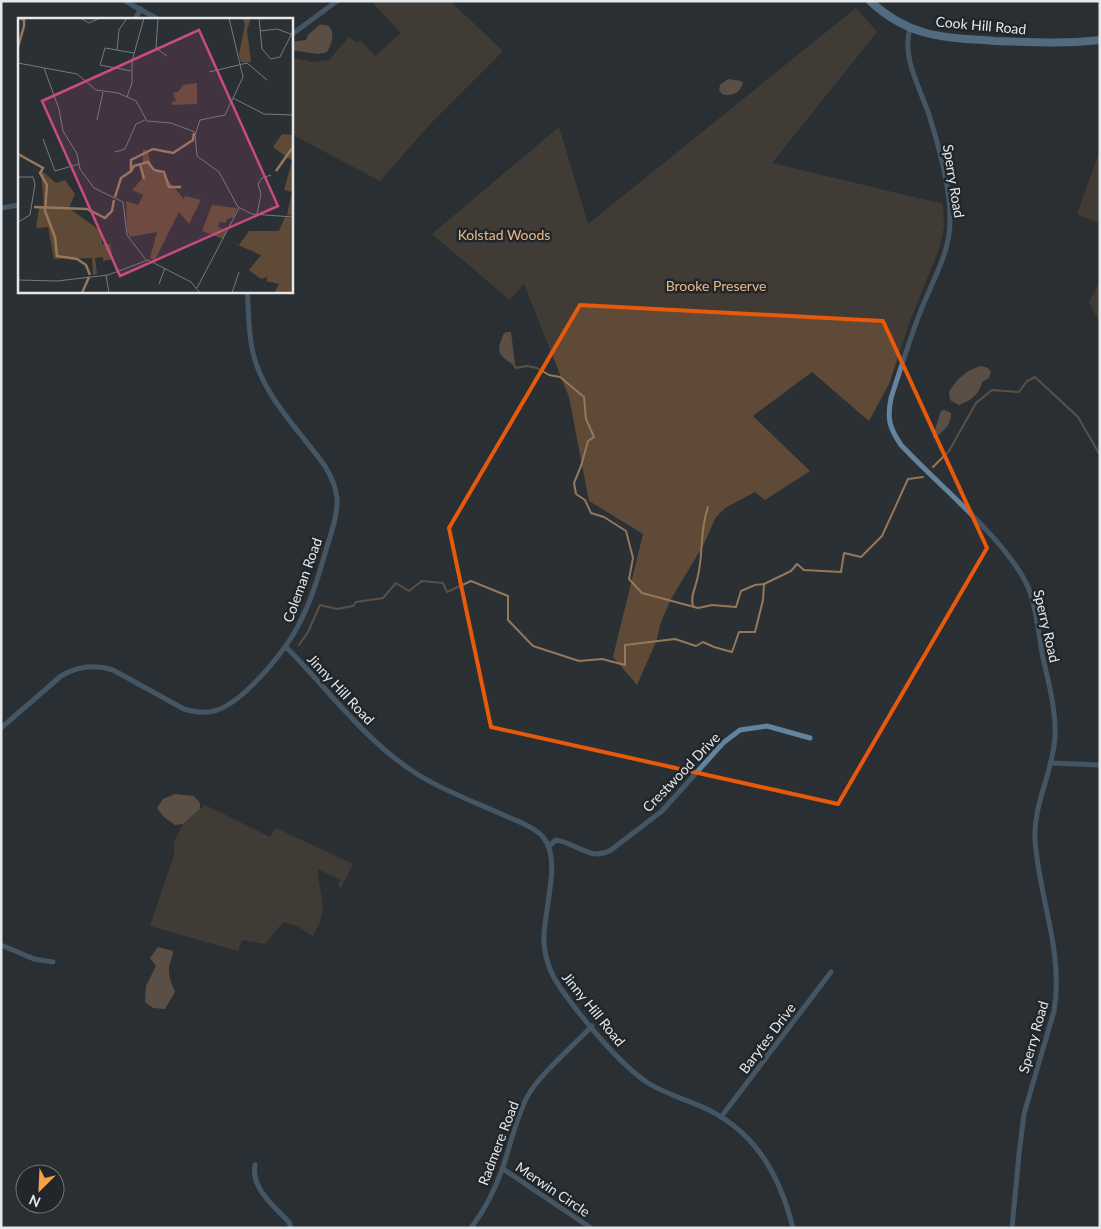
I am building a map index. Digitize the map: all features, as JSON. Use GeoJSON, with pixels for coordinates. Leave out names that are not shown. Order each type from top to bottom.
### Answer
{"type":"FeatureCollection","features":[{"type":"Feature","properties":{"kind":"street"},"geometry":{"type":"LineString","coordinates":[[125,1],[156,18]]}},
{"type":"Feature","properties":{"kind":"street"},"geometry":{"type":"LineString","coordinates":[[292,33],[337,1]]}},
{"type":"Feature","properties":{"kind":"street","name":"Cook Hill Road"},"geometry":{"type":"LineString","coordinates":[[870,1],[888,16],[910,28],[939,36],[976,40],[1059,43],[1100,40]]}},
{"type":"Feature","properties":{"kind":"street"},"geometry":{"type":"LineString","coordinates":[[136,18],[141,9]]}},
{"type":"Feature","properties":{"kind":"street","name":"Sperry Road"},"geometry":{"type":"LineString","coordinates":[[910,28],[907,42],[908,56],[925,102],[939,150],[950,210],[950,223],[946,246],[918,316],[896,381],[891,398],[889,420],[893,433],[901,445],[979,522],[1008,556],[1025,582],[1033,606],[1053,707],[1055,737],[1051,763],[1036,817],[1035,839],[1037,859],[1055,951],[1056,998],[1054,1011],[1024,1114],[1012,1228]]}},
{"type":"Feature","properties":{"kind":"street"},"geometry":{"type":"LineString","coordinates":[[1,208],[18,205]]}},
{"type":"Feature","properties":{"kind":"street","name":"Coleman Road"},"geometry":{"type":"LineString","coordinates":[[1,728],[61,676],[88,666],[105,668],[117,673],[184,710],[213,712],[230,704],[240,696],[286,647],[302,620],[334,523],[337,496],[332,479],[325,466],[275,400],[261,376],[252,348],[247,292]]}},
{"type":"Feature","properties":{"kind":"street","name":"Jinny Hill Road"},"geometry":{"type":"LineString","coordinates":[[286,647],[369,734],[405,765],[433,783],[533,829],[542,836],[549,846],[552,867],[544,936],[546,956],[556,980],[592,1026],[628,1066],[650,1084],[721,1117],[747,1137],[767,1163],[783,1192],[793,1228]]}},
{"type":"Feature","properties":{"kind":"street","name":"Crestwood Drive"},"geometry":{"type":"LineString","coordinates":[[549,846],[556,840],[563,841],[592,854],[603,855],[662,811],[723,743],[740,730],[767,726],[810,738]]}},
{"type":"Feature","properties":{"kind":"street"},"geometry":{"type":"LineString","coordinates":[[1051,763],[1100,766]]}},
{"type":"Feature","properties":{"kind":"street"},"geometry":{"type":"LineString","coordinates":[[1,945],[34,959],[53,962]]}},
{"type":"Feature","properties":{"kind":"street","name":"Barytes Drive"},"geometry":{"type":"LineString","coordinates":[[721,1117],[832,972]]}},
{"type":"Feature","properties":{"kind":"street","name":"Radmere Road"},"geometry":{"type":"LineString","coordinates":[[471,1228],[489,1197],[502,1169],[517,1121],[528,1096],[541,1078],[592,1026]]}},
{"type":"Feature","properties":{"kind":"street"},"geometry":{"type":"LineString","coordinates":[[254,1165],[254,1172],[261,1192],[289,1222],[291,1228]]}},
{"type":"Feature","properties":{"kind":"street","name":"Merwin Circle"},"geometry":{"type":"LineString","coordinates":[[502,1169],[591,1228]]}},
{"type":"Feature","properties":{"kind":"highlighted area"},"geometry":{"type":"Polygon","coordinates":[[[580,305],[883,321],[987,548],[838,804],[491,727],[449,528],[580,305]]]}},
{"type":"Feature","properties":{"kind":"green space"},"geometry":{"type":"Polygon","coordinates":[[[371,1],[450,1],[503,51],[433,121],[380,181],[292,135],[292,57],[312,62],[329,60],[349,37],[357,43],[360,40],[375,56],[401,33],[371,1]]]}},
{"type":"Feature","properties":{"kind":"green space","name":"Brooke Preserve"},"geometry":{"type":"Polygon","coordinates":[[[856,8],[877,32],[772,163],[943,204],[944,227],[939,249],[910,321],[889,384],[869,421],[812,372],[753,416],[810,471],[765,500],[755,492],[725,508],[716,517],[703,546],[671,599],[661,622],[656,642],[637,685],[613,657],[643,534],[589,501],[569,397],[524,284],[510,300],[432,234],[559,127],[588,224],[856,8]]]}},
{"type":"Feature","properties":{"kind":"green space"},"geometry":{"type":"Polygon","coordinates":[[[1100,150],[1100,224],[1077,214],[1100,150]]]}},
{"type":"Feature","properties":{"kind":"green space"},"geometry":{"type":"Polygon","coordinates":[[[1100,282],[1100,323],[1089,302],[1100,282]]]}},
{"type":"Feature","properties":{"kind":"green space"},"geometry":{"type":"Polygon","coordinates":[[[205,805],[270,837],[276,828],[353,864],[341,888],[338,885],[340,880],[318,869],[322,912],[320,922],[313,936],[297,926],[283,922],[265,944],[242,940],[238,951],[150,926],[174,855],[174,842],[183,824],[205,805]]]}},
{"type":"Feature","properties":{"kind":"shaded area"},"geometry":{"type":"Polygon","coordinates":[[[319,25],[329,27],[332,39],[327,52],[318,54],[292,50],[292,42],[306,40],[308,35],[319,25]]]}},
{"type":"Feature","properties":{"kind":"shaded area"},"geometry":{"type":"Polygon","coordinates":[[[728,79],[743,83],[735,93],[729,95],[722,94],[719,90],[720,85],[728,79]]]}},
{"type":"Feature","properties":{"kind":"shaded area"},"geometry":{"type":"Polygon","coordinates":[[[511,332],[514,365],[501,355],[499,349],[504,333],[511,332]]]}},
{"type":"Feature","properties":{"kind":"shaded area"},"geometry":{"type":"Polygon","coordinates":[[[981,366],[988,368],[991,372],[989,378],[982,382],[977,394],[959,405],[950,400],[949,392],[955,383],[966,373],[981,366]]]}},
{"type":"Feature","properties":{"kind":"shaded area"},"geometry":{"type":"Polygon","coordinates":[[[944,410],[951,413],[950,421],[944,430],[934,438],[941,411],[944,410]]]}},
{"type":"Feature","properties":{"kind":"shaded area"},"geometry":{"type":"Polygon","coordinates":[[[175,794],[194,796],[200,803],[200,809],[183,824],[175,825],[164,817],[157,808],[163,799],[175,794]]]}},
{"type":"Feature","properties":{"kind":"shaded area"},"geometry":{"type":"Polygon","coordinates":[[[158,947],[173,951],[169,970],[170,980],[175,992],[165,1009],[153,1008],[145,1002],[146,986],[156,966],[150,958],[158,947]]]}},
{"type":"Feature","properties":{"kind":"waterway"},"geometry":{"type":"LineString","coordinates":[[514,365],[516,368],[527,366],[537,368],[549,375],[560,377],[584,397],[586,419],[594,437],[588,441],[574,483],[576,494],[585,500],[591,513],[604,517],[626,531],[633,558],[629,579],[642,593],[698,608],[712,605],[736,607],[741,591],[755,585],[764,584]]}},
{"type":"Feature","properties":{"kind":"waterway"},"geometry":{"type":"LineString","coordinates":[[933,467],[949,451],[976,403],[992,390],[1019,392],[1027,381],[1035,377],[1078,417],[1100,455]]}},
{"type":"Feature","properties":{"kind":"waterway"},"geometry":{"type":"LineString","coordinates":[[299,645],[308,632],[320,605],[337,609],[353,606],[356,602],[383,598],[396,583],[409,591],[422,581],[443,583],[447,592],[471,581],[508,596],[508,620],[533,646],[579,661],[602,659],[625,665],[625,645],[675,639],[696,646],[703,642],[732,652],[739,632],[755,632],[763,600],[764,584],[791,571],[797,564],[804,570],[841,572],[844,553],[861,557],[882,536],[908,479],[923,477]]}},
{"type":"Feature","properties":{"kind":"waterway"},"geometry":{"type":"LineString","coordinates":[[693,606],[692,596],[699,570],[703,526],[708,507]]}},
{"type":"Feature","properties":{"kind":"park label","name":"Kolstad Woods"},"geometry":{"type":"Point","coordinates":[504,234]}}]}
